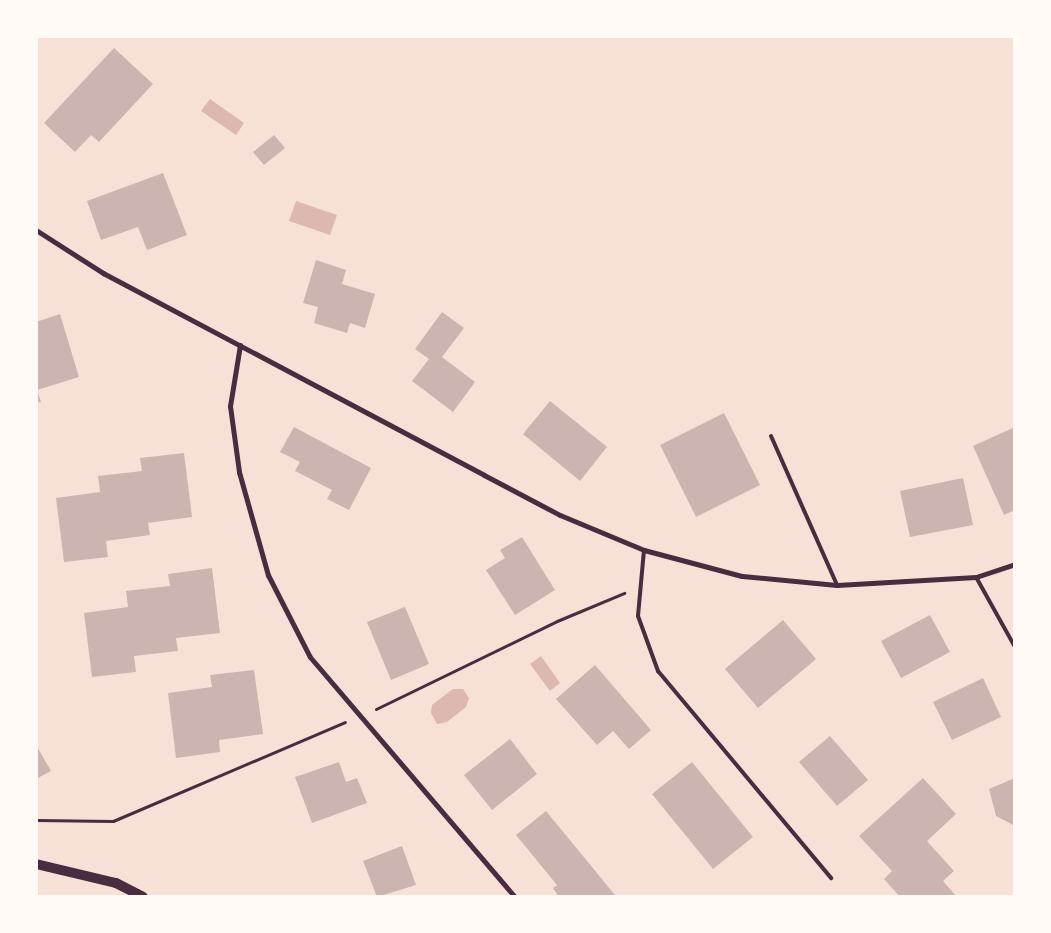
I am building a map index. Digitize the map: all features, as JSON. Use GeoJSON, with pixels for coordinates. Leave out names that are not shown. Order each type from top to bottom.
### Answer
{"type":"FeatureCollection","features":[{"type":"Feature","properties":{"kind":"main road"},"geometry":{"type":"LineString","coordinates":[[36,864],[116,883],[143,897]]}},
{"type":"Feature","properties":{"kind":"street"},"geometry":{"type":"LineString","coordinates":[[36,230],[103,273],[560,515],[644,550],[742,576],[837,585],[976,577],[1015,564]]}},
{"type":"Feature","properties":{"kind":"street"},"geometry":{"type":"LineString","coordinates":[[240,345],[230,406],[239,472],[268,575],[310,657],[515,897]]}},
{"type":"Feature","properties":{"kind":"lane"},"geometry":{"type":"LineString","coordinates":[[771,436],[837,585]]}},
{"type":"Feature","properties":{"kind":"lane"},"geometry":{"type":"LineString","coordinates":[[644,550],[638,616],[658,671],[831,878]]}},
{"type":"Feature","properties":{"kind":"lane"},"geometry":{"type":"LineString","coordinates":[[976,577],[1015,648]]}},
{"type":"Feature","properties":{"kind":"shaded area"},"geometry":{"type":"Polygon","coordinates":[[[210,99],[244,123],[236,135],[201,111],[210,99]]]}},
{"type":"Feature","properties":{"kind":"shaded area"},"geometry":{"type":"Polygon","coordinates":[[[296,201],[337,215],[330,235],[289,221],[296,201]]]}},
{"type":"Feature","properties":{"kind":"shaded area"},"geometry":{"type":"Polygon","coordinates":[[[541,656],[560,683],[550,691],[530,664],[541,656]]]}},
{"type":"Feature","properties":{"kind":"shaded area"},"geometry":{"type":"Polygon","coordinates":[[[453,689],[463,689],[469,698],[466,707],[447,722],[437,724],[431,713],[432,705],[453,689]]]}},
{"type":"Feature","properties":{"kind":"building"},"geometry":{"type":"Polygon","coordinates":[[[114,48],[153,84],[99,142],[91,135],[75,152],[44,123],[114,48]]]}},
{"type":"Feature","properties":{"kind":"building"},"geometry":{"type":"Polygon","coordinates":[[[274,135],[285,148],[264,165],[253,152],[274,135]]]}},
{"type":"Feature","properties":{"kind":"building"},"geometry":{"type":"Polygon","coordinates":[[[163,173],[187,235],[147,250],[138,227],[101,240],[87,201],[163,173]]]}},
{"type":"Feature","properties":{"kind":"building"},"geometry":{"type":"Polygon","coordinates":[[[316,260],[346,270],[342,284],[375,294],[365,328],[350,323],[347,333],[314,323],[318,307],[303,303],[316,260]]]}},
{"type":"Feature","properties":{"kind":"building"},"geometry":{"type":"Polygon","coordinates":[[[442,312],[464,328],[442,357],[475,382],[453,412],[412,381],[429,359],[415,349],[442,312]]]}},
{"type":"Feature","properties":{"kind":"building"},"geometry":{"type":"Polygon","coordinates":[[[60,314],[79,377],[37,390],[41,402],[36,403],[36,322],[60,314]]]}},
{"type":"Feature","properties":{"kind":"building"},"geometry":{"type":"Polygon","coordinates":[[[550,401],[607,447],[580,481],[523,434],[550,401]]]}},
{"type":"Feature","properties":{"kind":"building"},"geometry":{"type":"Polygon","coordinates":[[[724,413],[760,485],[696,517],[660,445],[724,413]]]}},
{"type":"Feature","properties":{"kind":"building"},"geometry":{"type":"Polygon","coordinates":[[[294,427],[371,468],[349,510],[327,499],[332,490],[295,471],[300,462],[280,452],[294,427]]]}},
{"type":"Feature","properties":{"kind":"building"},"geometry":{"type":"Polygon","coordinates":[[[1015,427],[1015,510],[1004,515],[973,446],[1015,427]]]}},
{"type":"Feature","properties":{"kind":"building"},"geometry":{"type":"Polygon","coordinates":[[[184,453],[192,517],[148,523],[150,535],[106,541],[108,557],[64,562],[56,498],[100,492],[98,476],[142,471],[140,458],[184,453]]]}},
{"type":"Feature","properties":{"kind":"building"},"geometry":{"type":"Polygon","coordinates":[[[963,478],[973,525],[910,537],[900,491],[963,478]]]}},
{"type":"Feature","properties":{"kind":"building"},"geometry":{"type":"Polygon","coordinates":[[[522,537],[555,590],[515,615],[486,570],[505,558],[500,550],[522,537]]]}},
{"type":"Feature","properties":{"kind":"building"},"geometry":{"type":"Polygon","coordinates":[[[212,568],[220,633],[176,638],[178,651],[134,656],[136,672],[92,677],[84,613],[128,607],[126,591],[170,586],[168,574],[212,568]]]}},
{"type":"Feature","properties":{"kind":"building"},"geometry":{"type":"Polygon","coordinates":[[[405,607],[429,664],[391,680],[367,622],[405,607]]]}},
{"type":"Feature","properties":{"kind":"building"},"geometry":{"type":"Polygon","coordinates":[[[930,615],[950,652],[901,678],[881,641],[930,615]]]}},
{"type":"Feature","properties":{"kind":"building"},"geometry":{"type":"Polygon","coordinates":[[[783,620],[816,659],[758,708],[725,669],[783,620]]]}},
{"type":"Feature","properties":{"kind":"building"},"geometry":{"type":"Polygon","coordinates":[[[595,665],[651,730],[629,749],[613,731],[597,745],[556,699],[595,665]]]}},
{"type":"Feature","properties":{"kind":"building"},"geometry":{"type":"Polygon","coordinates":[[[254,670],[263,734],[219,740],[220,752],[176,758],[168,693],[212,687],[210,675],[254,670]]]}},
{"type":"Feature","properties":{"kind":"building"},"geometry":{"type":"Polygon","coordinates":[[[983,678],[1001,717],[952,740],[933,702],[983,678]]]}},
{"type":"Feature","properties":{"kind":"building"},"geometry":{"type":"Polygon","coordinates":[[[830,736],[868,780],[837,806],[799,762],[830,736]]]}},
{"type":"Feature","properties":{"kind":"building"},"geometry":{"type":"Polygon","coordinates":[[[510,739],[537,774],[492,810],[464,775],[510,739]]]}},
{"type":"Feature","properties":{"kind":"building"},"geometry":{"type":"Polygon","coordinates":[[[36,745],[51,771],[36,779],[36,745]]]}},
{"type":"Feature","properties":{"kind":"building"},"geometry":{"type":"Polygon","coordinates":[[[339,762],[346,782],[357,778],[367,803],[312,823],[295,777],[339,762]]]}},
{"type":"Feature","properties":{"kind":"building"},"geometry":{"type":"Polygon","coordinates":[[[692,762],[753,837],[713,869],[652,794],[692,762]]]}},
{"type":"Feature","properties":{"kind":"building"},"geometry":{"type":"Polygon","coordinates":[[[923,778],[956,814],[927,841],[954,871],[943,881],[957,897],[900,897],[884,879],[892,871],[859,836],[923,778]]]}},
{"type":"Feature","properties":{"kind":"building"},"geometry":{"type":"Polygon","coordinates":[[[1015,778],[1015,826],[996,816],[989,789],[1015,778]]]}},
{"type":"Feature","properties":{"kind":"building"},"geometry":{"type":"Polygon","coordinates":[[[546,811],[615,895],[613,897],[559,897],[553,888],[557,885],[516,835],[546,811]]]}},
{"type":"Feature","properties":{"kind":"building"},"geometry":{"type":"Polygon","coordinates":[[[402,846],[416,885],[377,897],[363,861],[402,846]]]}}]}
